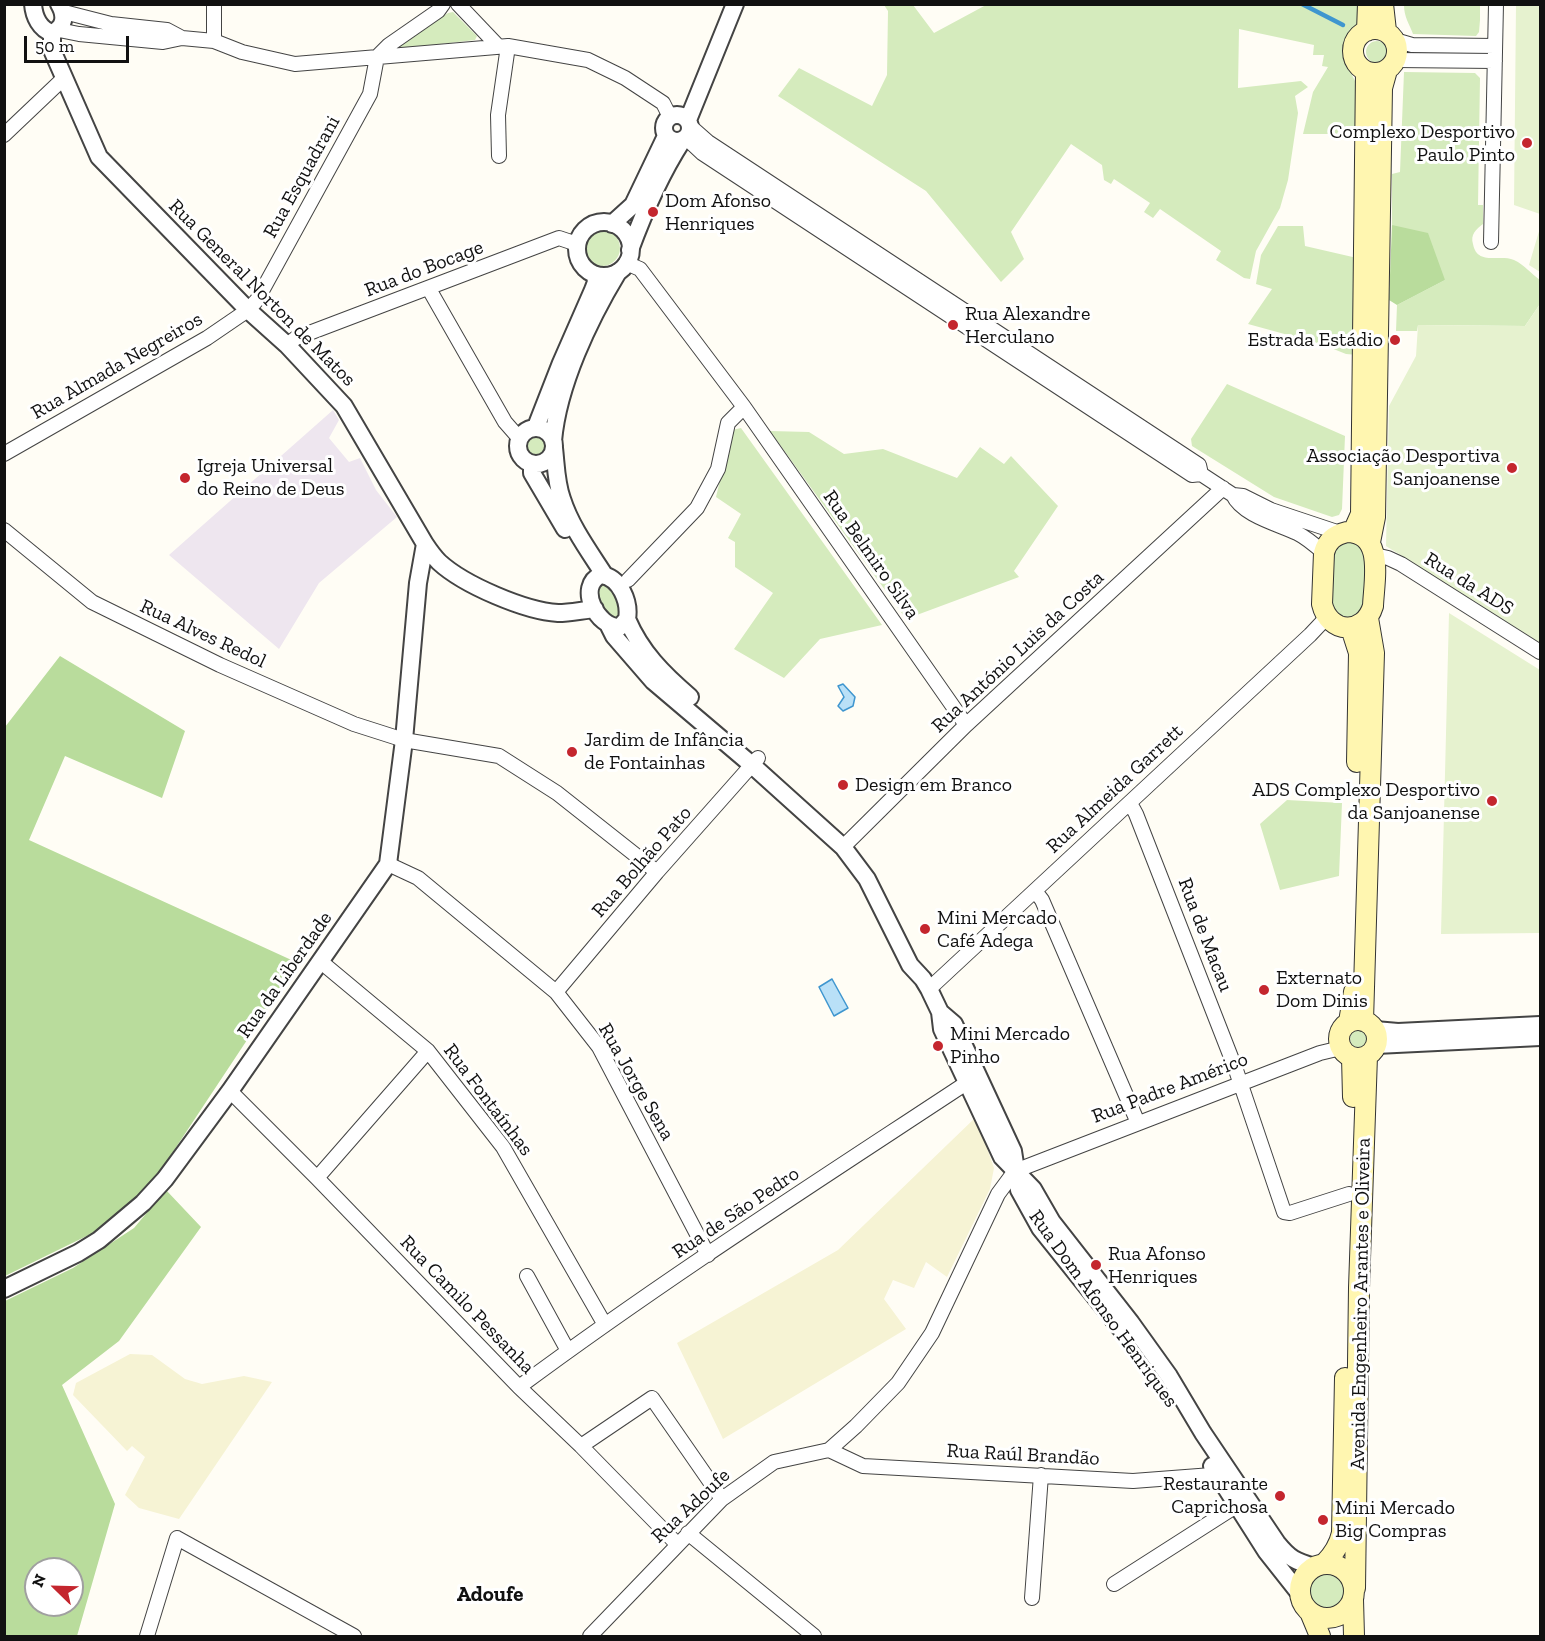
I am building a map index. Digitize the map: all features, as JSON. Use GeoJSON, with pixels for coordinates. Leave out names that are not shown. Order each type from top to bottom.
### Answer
{"type":"FeatureCollection","features":[{"type":"Feature","properties":{"kind":"main road","name":"Avenida Engenheiro Arantes e Oliveira"},"geometry":{"type":"LineString","coordinates":[[1368,4],[1386,46]]}},
{"type":"Feature","properties":{"kind":"main road","name":"Avenida Engenheiro Arantes e Oliveira"},"geometry":{"type":"LineString","coordinates":[[1354,1594],[1360,1040],[1374,653],[1359,623],[1373,606],[1372,549],[1375,517],[1382,88],[1386,46],[1383,4]]}},
{"type":"Feature","properties":{"kind":"main road","name":"Avenida Engenheiro Arantes e Oliveira"},"geometry":{"type":"LineString","coordinates":[[1324,553],[1329,541],[1347,533],[1360,514],[1366,72],[1356,62],[1353,48],[1356,40],[1386,46]]}},
{"type":"Feature","properties":{"kind":"main road"},"geometry":{"type":"LineString","coordinates":[[1366,72],[1377,74],[1386,46]]}},
{"type":"Feature","properties":{"kind":"main road"},"geometry":{"type":"LineString","coordinates":[[1347,533],[1365,537],[1372,549]]}},
{"type":"Feature","properties":{"kind":"main road"},"geometry":{"type":"LineString","coordinates":[[1324,553],[1322,604],[1327,617],[1337,626],[1359,623]]}},
{"type":"Feature","properties":{"kind":"main road","name":"Avenida Engenheiro Arantes e Oliveira"},"geometry":{"type":"LineString","coordinates":[[1319,1565],[1334,1555],[1340,1544],[1342,1533],[1346,1289],[1353,1082],[1360,1040]]}},
{"type":"Feature","properties":{"kind":"main road"},"geometry":{"type":"LineString","coordinates":[[1300,1594],[1303,1578],[1319,1565]]}},
{"type":"Feature","properties":{"kind":"main road","name":"Rua Dom Afonso Henriques"},"geometry":{"type":"LineString","coordinates":[[1319,1565],[1341,1567],[1348,1573],[1354,1594]]}},
{"type":"Feature","properties":{"kind":"main road","name":"Rua Dom Afonso Henriques"},"geometry":{"type":"LineString","coordinates":[[1300,1594],[1301,1601],[1310,1612],[1320,1636]]}},
{"type":"Feature","properties":{"kind":"main road"},"geometry":{"type":"LineString","coordinates":[[1310,1612],[1317,1617],[1335,1617],[1343,1613],[1354,1594]]}},
{"type":"Feature","properties":{"kind":"main road"},"geometry":{"type":"LineString","coordinates":[[1354,1594],[1354,1636]]}},
{"type":"Feature","properties":{"kind":"street","name":"Rua General Norton de Matos"},"geometry":{"type":"LineString","coordinates":[[33,4],[40,25],[45,30],[55,31]]}},
{"type":"Feature","properties":{"kind":"street"},"geometry":{"type":"LineString","coordinates":[[214,4],[214,41]]}},
{"type":"Feature","properties":{"kind":"street"},"geometry":{"type":"LineString","coordinates":[[377,57],[389,45],[438,11],[442,4]]}},
{"type":"Feature","properties":{"kind":"street"},"geometry":{"type":"LineString","coordinates":[[458,4],[503,46]]}},
{"type":"Feature","properties":{"kind":"street","name":"Rua Dom Afonso Henriques"},"geometry":{"type":"LineString","coordinates":[[600,577],[561,499],[554,444],[555,421],[569,374],[592,321],[625,262],[645,211],[669,160],[723,4]]}},
{"type":"Feature","properties":{"kind":"street","name":"Rua Dom Afonso Henriques"},"geometry":{"type":"LineString","coordinates":[[578,244],[584,231],[590,226],[604,222],[612,224],[633,205],[680,128],[735,4]]}},
{"type":"Feature","properties":{"kind":"street"},"geometry":{"type":"LineString","coordinates":[[1491,242],[1496,4]]}},
{"type":"Feature","properties":{"kind":"street","name":"Rua General Norton de Matos"},"geometry":{"type":"LineString","coordinates":[[61,8],[63,22],[55,31],[52,50],[99,157],[248,310],[287,345],[344,406],[425,544],[438,562],[501,598],[534,609],[559,613],[595,609]]}},
{"type":"Feature","properties":{"kind":"street"},"geometry":{"type":"LineString","coordinates":[[61,8],[111,24],[167,30],[182,38]]}},
{"type":"Feature","properties":{"kind":"street"},"geometry":{"type":"LineString","coordinates":[[55,31],[163,42],[182,38],[214,41],[242,52],[295,64],[479,50],[503,46],[588,60],[625,78],[663,103],[680,128],[708,142],[979,328],[1199,465],[1202,474],[1228,492],[1237,503],[1263,519],[1309,540],[1324,553]]}},
{"type":"Feature","properties":{"kind":"street"},"geometry":{"type":"LineString","coordinates":[[1386,46],[1412,45],[1495,54]]}},
{"type":"Feature","properties":{"kind":"street"},"geometry":{"type":"LineString","coordinates":[[499,156],[498,115],[503,46]]}},
{"type":"Feature","properties":{"kind":"street"},"geometry":{"type":"LineString","coordinates":[[1386,46],[1495,54]]}},
{"type":"Feature","properties":{"kind":"street","name":"Rua Esquadrani"},"geometry":{"type":"LineString","coordinates":[[248,310],[257,300],[370,94],[377,57]]}},
{"type":"Feature","properties":{"kind":"street"},"geometry":{"type":"LineString","coordinates":[[4,135],[64,78]]}},
{"type":"Feature","properties":{"kind":"street"},"geometry":{"type":"LineString","coordinates":[[578,244],[579,259],[583,266],[595,275],[607,276],[625,262],[630,243],[623,231],[612,224]]}},
{"type":"Feature","properties":{"kind":"street","name":"Rua do Bocage"},"geometry":{"type":"LineString","coordinates":[[287,345],[296,338],[559,238],[578,244]]}},
{"type":"Feature","properties":{"kind":"street","name":"Rua Belmiro Silva"},"geometry":{"type":"LineString","coordinates":[[625,262],[640,269],[744,407],[966,725]]}},
{"type":"Feature","properties":{"kind":"street"},"geometry":{"type":"LineString","coordinates":[[536,427],[593,290],[596,282],[595,275]]}},
{"type":"Feature","properties":{"kind":"street"},"geometry":{"type":"LineString","coordinates":[[429,289],[505,422],[519,438],[525,431],[536,427],[550,434],[554,444],[552,456],[539,464],[532,464]]}},
{"type":"Feature","properties":{"kind":"street","name":"Rua Almada Negreiros"},"geometry":{"type":"LineString","coordinates":[[4,454],[187,350],[248,310]]}},
{"type":"Feature","properties":{"kind":"street"},"geometry":{"type":"LineString","coordinates":[[628,580],[697,508],[718,469],[728,423],[744,407]]}},
{"type":"Feature","properties":{"kind":"street","name":"Rua Dom Afonso Henriques"},"geometry":{"type":"LineString","coordinates":[[519,438],[517,443],[519,454],[526,462],[532,464],[532,473],[600,577],[616,582],[623,594],[628,609],[627,619],[633,633],[660,671],[755,762],[874,869],[920,960],[926,984],[940,1012],[942,1029],[972,1079],[1002,1157],[1015,1170],[1019,1190],[1040,1228],[1123,1331],[1223,1474],[1287,1556],[1295,1562],[1319,1565]]}},
{"type":"Feature","properties":{"kind":"street"},"geometry":{"type":"LineString","coordinates":[[1228,492],[1243,496],[1271,510],[1347,533]]}},
{"type":"Feature","properties":{"kind":"street","name":"Rua António Luis da Costa"},"geometry":{"type":"LineString","coordinates":[[847,843],[966,725],[1228,492]]}},
{"type":"Feature","properties":{"kind":"street","name":"Rua Alves Redol"},"geometry":{"type":"LineString","coordinates":[[4,530],[92,602],[230,669],[354,724],[404,740],[499,756],[557,793],[657,872]]}},
{"type":"Feature","properties":{"kind":"street","name":"Rua da Liberdade"},"geometry":{"type":"LineString","coordinates":[[4,1289],[78,1253],[99,1240],[122,1224],[165,1179],[230,1091],[388,864],[404,740],[418,583],[425,544]]}},
{"type":"Feature","properties":{"kind":"street","name":"Rua da ADS"},"geometry":{"type":"LineString","coordinates":[[1372,549],[1401,564],[1540,652]]}},
{"type":"Feature","properties":{"kind":"street"},"geometry":{"type":"LineString","coordinates":[[418,583],[438,562]]}},
{"type":"Feature","properties":{"kind":"street"},"geometry":{"type":"LineString","coordinates":[[595,609],[589,590],[600,577]]}},
{"type":"Feature","properties":{"kind":"street","name":"Rua Dom Afonso Henriques"},"geometry":{"type":"LineString","coordinates":[[595,609],[614,636],[653,681],[755,762]]}},
{"type":"Feature","properties":{"kind":"street","name":"Rua Almeida Garrett"},"geometry":{"type":"LineString","coordinates":[[926,984],[1035,891],[1327,617]]}},
{"type":"Feature","properties":{"kind":"street"},"geometry":{"type":"LineString","coordinates":[[609,626],[620,627],[627,619]]}},
{"type":"Feature","properties":{"kind":"street","name":"Rua Bolhão Pato"},"geometry":{"type":"LineString","coordinates":[[556,992],[657,872],[755,762]]}},
{"type":"Feature","properties":{"kind":"street","name":"Rua de Macau"},"geometry":{"type":"LineString","coordinates":[[1130,803],[1241,1083],[1284,1212],[1290,1213],[1350,1194]]}},
{"type":"Feature","properties":{"kind":"street","name":"Rua Jorge Sena"},"geometry":{"type":"LineString","coordinates":[[388,864],[418,879],[556,992],[599,1047],[708,1255]]}},
{"type":"Feature","properties":{"kind":"street"},"geometry":{"type":"LineString","coordinates":[[1035,891],[1042,900],[1138,1123]]}},
{"type":"Feature","properties":{"kind":"street","name":"Rua Fontaínhas"},"geometry":{"type":"LineString","coordinates":[[320,961],[428,1051],[503,1147],[605,1325]]}},
{"type":"Feature","properties":{"kind":"street","name":"Rua Padre Américo"},"geometry":{"type":"LineString","coordinates":[[1015,1170],[1320,1053],[1360,1040],[1398,1032],[1540,1025]]}},
{"type":"Feature","properties":{"kind":"street","name":"Rua Padre Américo"},"geometry":{"type":"LineString","coordinates":[[1360,1040],[1540,1037]]}},
{"type":"Feature","properties":{"kind":"street"},"geometry":{"type":"LineString","coordinates":[[317,1178],[428,1051]]}},
{"type":"Feature","properties":{"kind":"street","name":"Rua de São Pedro"},"geometry":{"type":"LineString","coordinates":[[519,1387],[605,1325],[972,1079]]}},
{"type":"Feature","properties":{"kind":"street","name":"Rua Camilo Pessanha"},"geometry":{"type":"LineString","coordinates":[[230,1091],[519,1387],[581,1446],[677,1544]]}},
{"type":"Feature","properties":{"kind":"street"},"geometry":{"type":"LineString","coordinates":[[829,1450],[898,1383],[932,1333],[998,1194],[1015,1170]]}},
{"type":"Feature","properties":{"kind":"street"},"geometry":{"type":"LineString","coordinates":[[526,1276],[567,1351]]}},
{"type":"Feature","properties":{"kind":"street"},"geometry":{"type":"LineString","coordinates":[[581,1446],[652,1398],[722,1499]]}},
{"type":"Feature","properties":{"kind":"street","name":"Rua Raúl Brandão"},"geometry":{"type":"LineString","coordinates":[[829,1450],[863,1466],[1133,1481],[1223,1474]]}},
{"type":"Feature","properties":{"kind":"street","name":"Rua Adoufe"},"geometry":{"type":"LineString","coordinates":[[590,1636],[722,1499],[774,1461],[829,1450]]}},
{"type":"Feature","properties":{"kind":"street","name":"Rua Dom Afonso Henriques"},"geometry":{"type":"LineString","coordinates":[[1223,1474],[1236,1506],[1266,1551],[1300,1594]]}},
{"type":"Feature","properties":{"kind":"street"},"geometry":{"type":"LineString","coordinates":[[1032,1598],[1041,1475]]}},
{"type":"Feature","properties":{"kind":"street"},"geometry":{"type":"LineString","coordinates":[[1114,1584],[1236,1506]]}},
{"type":"Feature","properties":{"kind":"street"},"geometry":{"type":"LineString","coordinates":[[688,1533],[814,1636]]}},
{"type":"Feature","properties":{"kind":"street"},"geometry":{"type":"LineString","coordinates":[[147,1636],[177,1538],[354,1636]]}},
{"type":"Feature","properties":{"kind":"shaded area"},"geometry":{"type":"Polygon","coordinates":[[[333,410],[339,420],[329,438],[349,462],[360,458],[376,490],[397,517],[319,583],[279,649],[169,555],[333,410]]]}},
{"type":"Feature","properties":{"kind":"shaded area"},"geometry":{"type":"Polygon","coordinates":[[[976,1117],[994,1168],[990,1189],[947,1277],[926,1262],[914,1288],[893,1280],[884,1299],[906,1329],[723,1439],[677,1343],[838,1250],[976,1117]]]}},
{"type":"Feature","properties":{"kind":"shaded area"},"geometry":{"type":"Polygon","coordinates":[[[130,1354],[152,1355],[185,1379],[202,1384],[244,1376],[272,1382],[179,1519],[139,1508],[125,1495],[145,1457],[132,1446],[127,1451],[73,1395],[76,1383],[130,1354]]]}},
{"type":"Feature","properties":{"kind":"green space"},"geometry":{"type":"Polygon","coordinates":[[[884,5],[913,5],[934,33],[986,5],[1358,5],[1357,24],[1346,40],[1344,59],[1358,87],[1357,126],[1346,126],[1346,134],[1303,134],[1313,92],[1328,67],[1322,66],[1324,55],[1313,55],[1314,45],[1239,29],[1238,88],[1301,81],[1308,87],[1295,96],[1298,113],[1288,180],[1280,208],[1256,251],[1250,279],[1244,278],[1216,260],[1221,251],[1160,209],[1153,218],[1144,212],[1150,203],[1114,179],[1111,184],[1104,180],[1102,165],[1071,144],[1011,232],[1024,259],[1001,282],[926,191],[778,96],[799,68],[872,106],[887,75],[888,11],[884,5]]]}},
{"type":"Feature","properties":{"kind":"green space"},"geometry":{"type":"Polygon","coordinates":[[[1404,5],[1480,5],[1479,32],[1476,36],[1413,34],[1404,5]]]}},
{"type":"Feature","properties":{"kind":"green space","name":"Complexo Desportivo Paulo Pinto"},"geometry":{"type":"Polygon","coordinates":[[[1516,5],[1540,5],[1540,214],[1514,205],[1516,5]]]}},
{"type":"Feature","properties":{"kind":"green space"},"geometry":{"type":"Polygon","coordinates":[[[453,12],[477,36],[475,40],[398,49],[397,47],[448,13],[453,12]]]}},
{"type":"Feature","properties":{"kind":"green space"},"geometry":{"type":"Polygon","coordinates":[[[1373,41],[1381,41],[1388,48],[1388,56],[1381,63],[1373,63],[1366,56],[1366,48],[1373,41]]]}},
{"type":"Feature","properties":{"kind":"green space"},"geometry":{"type":"Polygon","coordinates":[[[1404,72],[1475,73],[1480,78],[1478,205],[1483,205],[1483,224],[1474,233],[1472,241],[1479,255],[1514,260],[1540,280],[1540,304],[1525,326],[1418,325],[1417,331],[1396,331],[1397,305],[1445,280],[1392,225],[1392,174],[1400,172],[1404,72]]]}},
{"type":"Feature","properties":{"kind":"green space"},"geometry":{"type":"Polygon","coordinates":[[[1392,225],[1428,233],[1445,280],[1397,305],[1389,300],[1392,225]]]}},
{"type":"Feature","properties":{"kind":"green space"},"geometry":{"type":"Polygon","coordinates":[[[1278,226],[1303,226],[1305,246],[1357,258],[1358,355],[1346,354],[1321,344],[1248,324],[1272,289],[1256,284],[1261,255],[1278,226]]]}},
{"type":"Feature","properties":{"kind":"green space"},"geometry":{"type":"Polygon","coordinates":[[[1540,228],[1540,272],[1529,265],[1540,228]]]}},
{"type":"Feature","properties":{"kind":"green space"},"geometry":{"type":"Polygon","coordinates":[[[602,230],[614,236],[620,248],[614,260],[602,266],[590,260],[584,248],[590,236],[602,230]]]}},
{"type":"Feature","properties":{"kind":"green space"},"geometry":{"type":"Polygon","coordinates":[[[1540,304],[1540,643],[1386,546],[1389,406],[1416,356],[1418,325],[1525,326],[1540,304]]]}},
{"type":"Feature","properties":{"kind":"green space"},"geometry":{"type":"Polygon","coordinates":[[[1227,384],[1345,436],[1342,509],[1339,515],[1332,517],[1274,497],[1192,446],[1191,439],[1227,384]]]}},
{"type":"Feature","properties":{"kind":"green space"},"geometry":{"type":"Polygon","coordinates":[[[741,428],[882,625],[820,639],[784,678],[734,649],[773,593],[735,567],[735,542],[728,538],[741,514],[716,497],[732,430],[741,428]]]}},
{"type":"Feature","properties":{"kind":"green space"},"geometry":{"type":"Polygon","coordinates":[[[770,431],[809,432],[844,454],[883,449],[957,478],[980,447],[1004,464],[1011,456],[1058,506],[1014,571],[1019,577],[906,619],[770,431]]]}},
{"type":"Feature","properties":{"kind":"green space"},"geometry":{"type":"Polygon","coordinates":[[[535,434],[543,437],[546,445],[543,453],[535,456],[527,453],[524,445],[527,437],[535,434]]]}},
{"type":"Feature","properties":{"kind":"green space"},"geometry":{"type":"Polygon","coordinates":[[[1347,540],[1359,544],[1365,555],[1365,605],[1358,616],[1346,619],[1335,612],[1332,604],[1332,554],[1336,546],[1347,540]]]}},
{"type":"Feature","properties":{"kind":"green space"},"geometry":{"type":"Polygon","coordinates":[[[611,581],[624,619],[605,619],[594,585],[611,581]]]}},
{"type":"Feature","properties":{"kind":"green space","name":"ADS Complexo Desportivo da Sanjoanense"},"geometry":{"type":"Polygon","coordinates":[[[1449,613],[1540,670],[1540,933],[1441,934],[1449,613]]]}},
{"type":"Feature","properties":{"kind":"green space"},"geometry":{"type":"Polygon","coordinates":[[[60,656],[185,731],[162,798],[65,756],[29,840],[298,963],[155,1179],[105,1227],[5,1276],[5,727],[60,656]]]}},
{"type":"Feature","properties":{"kind":"green space"},"geometry":{"type":"Polygon","coordinates":[[[1287,800],[1342,803],[1339,876],[1280,890],[1260,824],[1287,800]]]}},
{"type":"Feature","properties":{"kind":"green space"},"geometry":{"type":"Polygon","coordinates":[[[1356,1029],[1364,1029],[1370,1035],[1370,1043],[1364,1049],[1356,1049],[1350,1043],[1350,1035],[1356,1029]]]}},
{"type":"Feature","properties":{"kind":"green space"},"geometry":{"type":"Polygon","coordinates":[[[166,1190],[201,1227],[119,1341],[62,1385],[115,1504],[84,1612],[84,1557],[24,1557],[24,1617],[82,1617],[77,1636],[5,1636],[5,1301],[73,1268],[134,1228],[166,1190]]]}},
{"type":"Feature","properties":{"kind":"green space"},"geometry":{"type":"Polygon","coordinates":[[[1326,1570],[1334,1571],[1340,1576],[1345,1582],[1345,1598],[1340,1604],[1334,1609],[1326,1610],[1318,1609],[1312,1604],[1307,1598],[1306,1590],[1307,1582],[1312,1576],[1318,1571],[1326,1570]]]}},
{"type":"Feature","properties":{"kind":"water"},"geometry":{"type":"Polygon","coordinates":[[[843,684],[855,697],[853,706],[843,711],[838,706],[844,697],[838,686],[843,684]]]}},
{"type":"Feature","properties":{"kind":"water"},"geometry":{"type":"Polygon","coordinates":[[[832,979],[848,1008],[834,1016],[819,987],[832,979]]]}},
{"type":"Feature","properties":{"kind":"waterway"},"geometry":{"type":"LineString","coordinates":[[1302,4],[1343,25]]}},
{"type":"Feature","properties":{"kind":"place","name":"Complexo Desportivo Paulo Pinto"},"geometry":{"type":"Point","coordinates":[1527,143]}},
{"type":"Feature","properties":{"kind":"place","name":"Dom Afonso Henriques"},"geometry":{"type":"Point","coordinates":[653,212]}},
{"type":"Feature","properties":{"kind":"place","name":"Rua Alexandre Herculano"},"geometry":{"type":"Point","coordinates":[953,325]}},
{"type":"Feature","properties":{"kind":"place","name":"Estrada Estádio"},"geometry":{"type":"Point","coordinates":[1395,340]}},
{"type":"Feature","properties":{"kind":"place","name":"Associação Desportiva Sanjoanense"},"geometry":{"type":"Point","coordinates":[1512,468]}},
{"type":"Feature","properties":{"kind":"place","name":"Igreja Universal do Reino de Deus"},"geometry":{"type":"Point","coordinates":[185,478]}},
{"type":"Feature","properties":{"kind":"place","name":"Jardim de Infância de Fontainhas"},"geometry":{"type":"Point","coordinates":[572,752]}},
{"type":"Feature","properties":{"kind":"place","name":"Design em Branco"},"geometry":{"type":"Point","coordinates":[843,785]}},
{"type":"Feature","properties":{"kind":"place","name":"ADS Complexo Desportivo da Sanjoanense"},"geometry":{"type":"Point","coordinates":[1492,801]}},
{"type":"Feature","properties":{"kind":"place","name":"Mini Mercado Café Adega"},"geometry":{"type":"Point","coordinates":[925,929]}},
{"type":"Feature","properties":{"kind":"place","name":"Externato Dom Dinis"},"geometry":{"type":"Point","coordinates":[1264,990]}},
{"type":"Feature","properties":{"kind":"place","name":"Mini Mercado Pinho"},"geometry":{"type":"Point","coordinates":[938,1046]}},
{"type":"Feature","properties":{"kind":"place","name":"Rua Afonso Henriques"},"geometry":{"type":"Point","coordinates":[1096,1265]}},
{"type":"Feature","properties":{"kind":"place","name":"Restaurante Caprichosa"},"geometry":{"type":"Point","coordinates":[1280,1496]}},
{"type":"Feature","properties":{"kind":"place","name":"Mini Mercado Big Compras"},"geometry":{"type":"Point","coordinates":[1323,1520]}},
{"type":"Feature","properties":{"kind":"district","name":"Adoufe"},"geometry":{"type":"Point","coordinates":[490,1595]}}]}
